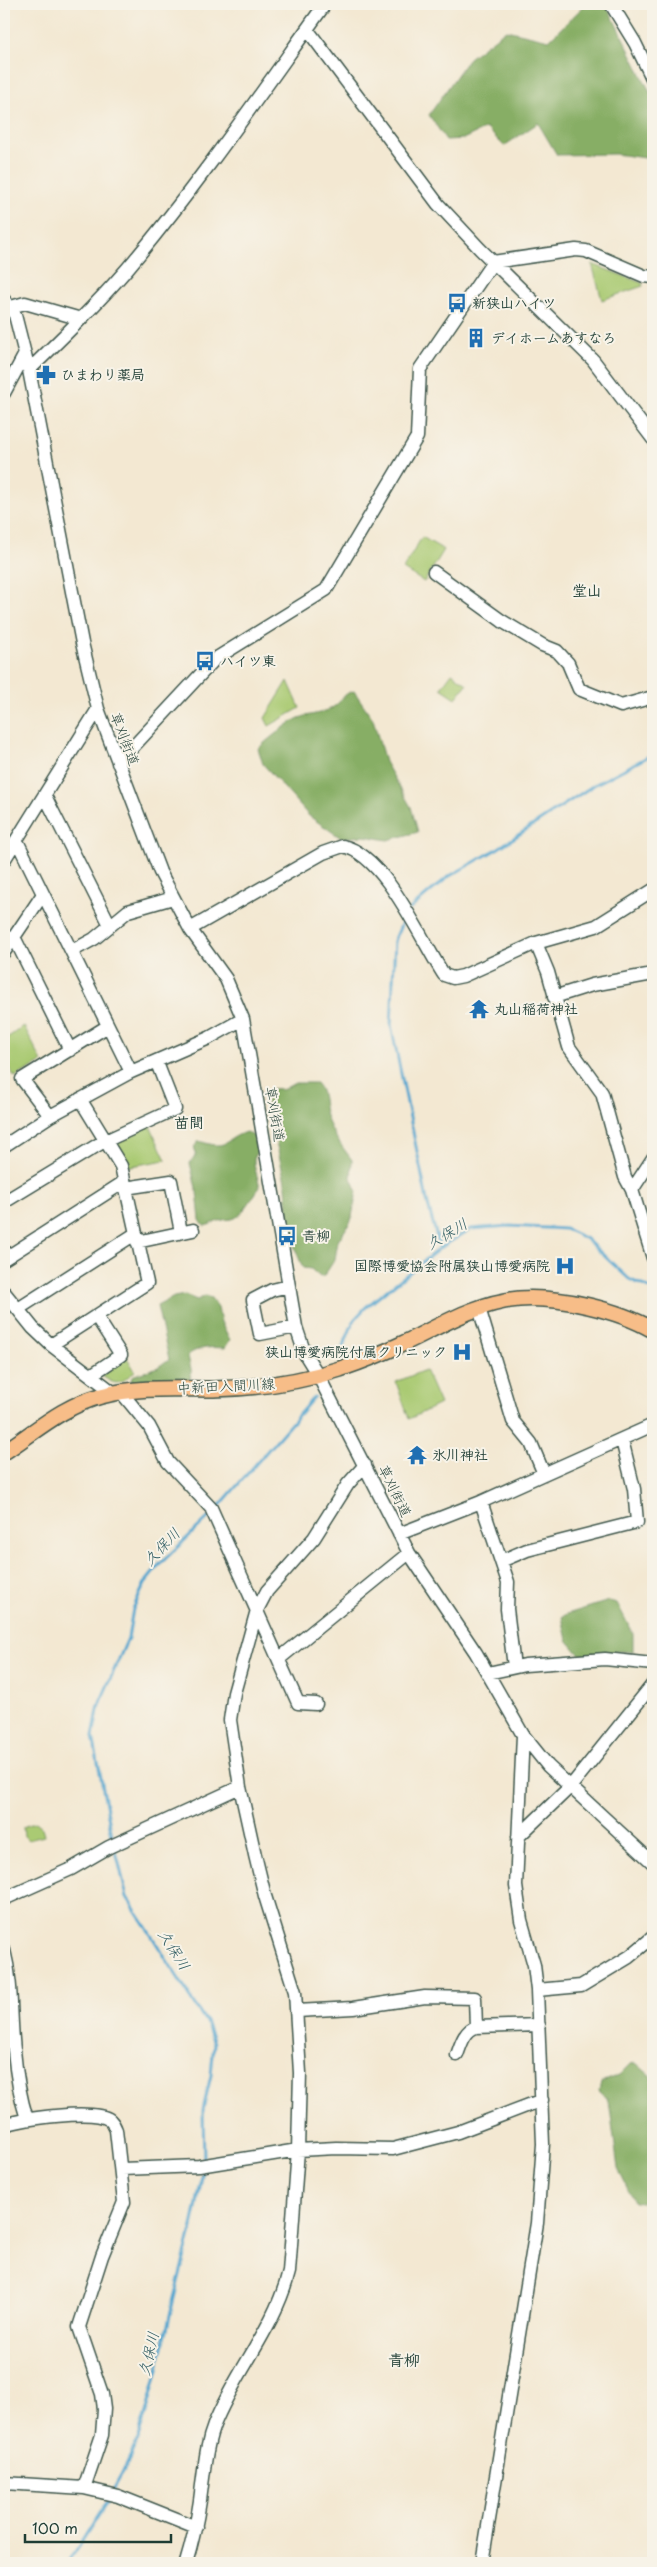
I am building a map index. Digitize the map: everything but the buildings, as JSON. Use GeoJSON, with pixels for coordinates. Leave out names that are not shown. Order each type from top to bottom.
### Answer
{"type":"FeatureCollection","features":[{"type":"Feature","properties":{"kind":"main road","name":"中新田入間川線"},"geometry":{"type":"LineString","coordinates":[[4,1452],[68,1408],[117,1392],[247,1387],[274,1384],[318,1375],[378,1355],[479,1308],[504,1301],[537,1299],[604,1310],[653,1330]]}},
{"type":"Feature","properties":{"kind":"street"},"geometry":{"type":"LineString","coordinates":[[29,370],[81,319],[126,269],[188,192],[325,4]]}},
{"type":"Feature","properties":{"kind":"street"},"geometry":{"type":"LineString","coordinates":[[611,4],[635,43],[653,80]]}},
{"type":"Feature","properties":{"kind":"street"},"geometry":{"type":"LineString","coordinates":[[307,29],[435,200],[493,262],[593,360],[653,439]]}},
{"type":"Feature","properties":{"kind":"street"},"geometry":{"type":"LineString","coordinates":[[118,763],[216,659],[326,590],[417,438],[420,369],[493,262],[576,250],[586,251],[644,276],[653,276]]}},
{"type":"Feature","properties":{"kind":"street"},"geometry":{"type":"LineString","coordinates":[[7,303],[25,303],[81,319]]}},
{"type":"Feature","properties":{"kind":"street","name":"草刈街道"},"geometry":{"type":"LineString","coordinates":[[7,303],[19,328],[29,370],[81,634],[98,709],[173,898],[190,929],[226,979],[243,1019],[296,1326],[305,1354],[318,1375],[409,1553],[488,1673],[523,1735],[548,1766],[653,1863]]}},
{"type":"Feature","properties":{"kind":"street"},"geometry":{"type":"LineString","coordinates":[[4,393],[25,354]]}},
{"type":"Feature","properties":{"kind":"street"},"geometry":{"type":"LineString","coordinates":[[434,572],[502,621],[542,645],[558,651],[568,663],[579,688],[621,706],[653,697]]}},
{"type":"Feature","properties":{"kind":"street"},"geometry":{"type":"LineString","coordinates":[[4,860],[98,709]]}},
{"type":"Feature","properties":{"kind":"street"},"geometry":{"type":"LineString","coordinates":[[45,796],[110,926]]}},
{"type":"Feature","properties":{"kind":"street"},"geometry":{"type":"LineString","coordinates":[[17,841],[131,1072]]}},
{"type":"Feature","properties":{"kind":"street"},"geometry":{"type":"LineString","coordinates":[[190,929],[323,853],[343,846],[363,854],[408,912],[444,975],[453,978],[463,976],[536,944],[596,926],[653,890]]}},
{"type":"Feature","properties":{"kind":"street"},"geometry":{"type":"LineString","coordinates":[[4,952],[43,894]]}},
{"type":"Feature","properties":{"kind":"street"},"geometry":{"type":"LineString","coordinates":[[72,951],[94,939],[128,911],[138,906],[173,898]]}},
{"type":"Feature","properties":{"kind":"street"},"geometry":{"type":"LineString","coordinates":[[14,937],[70,1050]]}},
{"type":"Feature","properties":{"kind":"street"},"geometry":{"type":"LineString","coordinates":[[536,944],[568,1047],[602,1093],[625,1177],[632,1190],[653,1258]]}},
{"type":"Feature","properties":{"kind":"street"},"geometry":{"type":"LineString","coordinates":[[554,997],[592,985],[653,974]]}},
{"type":"Feature","properties":{"kind":"street"},"geometry":{"type":"LineString","coordinates":[[4,1146],[80,1099],[131,1072],[157,1063],[243,1019]]}},
{"type":"Feature","properties":{"kind":"street"},"geometry":{"type":"LineString","coordinates":[[50,1116],[22,1079],[108,1026]]}},
{"type":"Feature","properties":{"kind":"street"},"geometry":{"type":"LineString","coordinates":[[4,1202],[106,1141],[175,1109],[157,1063]]}},
{"type":"Feature","properties":{"kind":"street"},"geometry":{"type":"LineString","coordinates":[[51,1345],[148,1283],[120,1166],[80,1099]]}},
{"type":"Feature","properties":{"kind":"street"},"geometry":{"type":"LineString","coordinates":[[632,1190],[653,1158]]}},
{"type":"Feature","properties":{"kind":"street"},"geometry":{"type":"LineString","coordinates":[[4,1259],[124,1185],[171,1181],[187,1231],[136,1238],[18,1310]]}},
{"type":"Feature","properties":{"kind":"street"},"geometry":{"type":"LineString","coordinates":[[289,1286],[272,1290],[253,1300],[260,1334],[296,1326]]}},
{"type":"Feature","properties":{"kind":"street"},"geometry":{"type":"LineString","coordinates":[[4,1292],[51,1345],[117,1392],[149,1426],[168,1462],[211,1508],[218,1520],[226,1544],[280,1658],[298,1703],[316,1704]]}},
{"type":"Feature","properties":{"kind":"street"},"geometry":{"type":"LineString","coordinates":[[479,1308],[513,1421],[531,1443],[544,1474]]}},
{"type":"Feature","properties":{"kind":"street"},"geometry":{"type":"LineString","coordinates":[[91,1375],[121,1355],[96,1316]]}},
{"type":"Feature","properties":{"kind":"street"},"geometry":{"type":"LineString","coordinates":[[399,1534],[481,1502],[653,1425]]}},
{"type":"Feature","properties":{"kind":"street"},"geometry":{"type":"LineString","coordinates":[[501,1561],[526,1550],[637,1522],[634,1489],[622,1440]]}},
{"type":"Feature","properties":{"kind":"street"},"geometry":{"type":"LineString","coordinates":[[186,2563],[196,2526],[205,2457],[215,2423],[280,2303],[285,2287],[289,2272],[298,2150],[300,2055],[297,2011],[292,1978],[265,1896],[240,1786],[230,1720],[234,1693],[257,1610],[267,1591],[324,1524],[348,1484],[365,1465]]}},
{"type":"Feature","properties":{"kind":"street"},"geometry":{"type":"LineString","coordinates":[[481,1502],[508,1582],[507,1609],[514,1666]]}},
{"type":"Feature","properties":{"kind":"street"},"geometry":{"type":"LineString","coordinates":[[280,1658],[409,1553]]}},
{"type":"Feature","properties":{"kind":"street"},"geometry":{"type":"LineString","coordinates":[[488,1673],[514,1666],[605,1658],[653,1664]]}},
{"type":"Feature","properties":{"kind":"street"},"geometry":{"type":"LineString","coordinates":[[518,1837],[571,1786],[653,1684]]}},
{"type":"Feature","properties":{"kind":"street"},"geometry":{"type":"LineString","coordinates":[[482,2563],[537,2223],[543,2144],[537,1990],[534,1965],[521,1920],[516,1886],[523,1735]]}},
{"type":"Feature","properties":{"kind":"street"},"geometry":{"type":"LineString","coordinates":[[4,1899],[71,1869],[115,1844],[240,1786]]}},
{"type":"Feature","properties":{"kind":"street"},"geometry":{"type":"LineString","coordinates":[[537,1990],[581,1986],[629,1957],[653,1937]]}},
{"type":"Feature","properties":{"kind":"street"},"geometry":{"type":"LineString","coordinates":[[4,1950],[13,2004],[13,2049],[27,2119]]}},
{"type":"Feature","properties":{"kind":"street"},"geometry":{"type":"LineString","coordinates":[[297,2011],[352,2008],[425,1997],[475,1998],[476,2027]]}},
{"type":"Feature","properties":{"kind":"street"},"geometry":{"type":"LineString","coordinates":[[457,2055],[462,2040],[470,2029],[476,2027],[539,2025]]}},
{"type":"Feature","properties":{"kind":"street"},"geometry":{"type":"LineString","coordinates":[[122,2169],[205,2166],[298,2150],[336,2148],[393,2149],[458,2132],[542,2100]]}},
{"type":"Feature","properties":{"kind":"street"},"geometry":{"type":"LineString","coordinates":[[4,2124],[27,2119],[67,2115],[104,2117],[111,2120],[116,2130],[125,2195],[123,2209],[102,2256],[79,2326],[102,2394],[104,2409],[102,2435],[84,2488]]}},
{"type":"Feature","properties":{"kind":"street"},"geometry":{"type":"LineString","coordinates":[[4,2483],[84,2488],[112,2495],[196,2526]]}},
{"type":"Feature","properties":{"kind":"green space"},"geometry":{"type":"Polygon","coordinates":[[[586,4],[606,4],[653,98],[653,159],[615,154],[557,155],[538,123],[504,146],[486,128],[463,139],[446,140],[429,115],[469,58],[506,30],[549,40],[586,4]]]}},
{"type":"Feature","properties":{"kind":"green space"},"geometry":{"type":"Polygon","coordinates":[[[592,264],[642,283],[643,286],[602,300],[592,264]]]}},
{"type":"Feature","properties":{"kind":"green space"},"geometry":{"type":"Polygon","coordinates":[[[422,537],[444,550],[424,582],[403,569],[422,537]]]}},
{"type":"Feature","properties":{"kind":"green space"},"geometry":{"type":"Polygon","coordinates":[[[452,673],[467,684],[456,698],[441,688],[452,673]]]}},
{"type":"Feature","properties":{"kind":"green space"},"geometry":{"type":"Polygon","coordinates":[[[288,681],[300,708],[269,726],[265,718],[288,681]]]}},
{"type":"Feature","properties":{"kind":"green space"},"geometry":{"type":"Polygon","coordinates":[[[354,691],[373,719],[385,762],[411,807],[418,832],[388,840],[364,836],[341,838],[309,816],[263,764],[258,749],[272,737],[299,718],[332,708],[346,695],[354,691]]]}},
{"type":"Feature","properties":{"kind":"green space"},"geometry":{"type":"Polygon","coordinates":[[[24,1026],[42,1062],[15,1077],[4,1061],[4,1040],[24,1026]]]}},
{"type":"Feature","properties":{"kind":"green space"},"geometry":{"type":"Polygon","coordinates":[[[295,1083],[316,1083],[319,1087],[331,1128],[352,1160],[351,1178],[357,1192],[351,1221],[338,1241],[335,1259],[324,1276],[320,1277],[311,1269],[303,1268],[294,1246],[295,1237],[289,1226],[286,1186],[265,1093],[273,1089],[282,1090],[295,1083]]]}},
{"type":"Feature","properties":{"kind":"green space"},"geometry":{"type":"Polygon","coordinates":[[[149,1124],[166,1160],[125,1167],[113,1145],[149,1124]]]}},
{"type":"Feature","properties":{"kind":"green space"},"geometry":{"type":"Polygon","coordinates":[[[246,1132],[256,1137],[259,1149],[254,1159],[254,1165],[260,1187],[245,1209],[234,1219],[204,1226],[200,1220],[197,1192],[190,1163],[196,1154],[194,1147],[199,1141],[221,1145],[246,1132]]]}},
{"type":"Feature","properties":{"kind":"green space"},"geometry":{"type":"Polygon","coordinates":[[[185,1295],[197,1300],[205,1296],[211,1298],[218,1308],[221,1322],[230,1340],[225,1348],[205,1348],[196,1350],[188,1355],[191,1375],[188,1382],[137,1383],[131,1381],[132,1376],[158,1367],[169,1359],[157,1306],[174,1297],[185,1295]]]}},
{"type":"Feature","properties":{"kind":"green space"},"geometry":{"type":"Polygon","coordinates":[[[126,1356],[135,1371],[126,1379],[116,1383],[102,1376],[102,1372],[126,1356]]]}},
{"type":"Feature","properties":{"kind":"green space"},"geometry":{"type":"Polygon","coordinates":[[[425,1370],[440,1404],[409,1419],[396,1382],[425,1370]]]}},
{"type":"Feature","properties":{"kind":"green space"},"geometry":{"type":"Polygon","coordinates":[[[609,1601],[617,1603],[633,1634],[633,1652],[617,1651],[588,1656],[579,1654],[567,1640],[562,1617],[609,1601]]]}},
{"type":"Feature","properties":{"kind":"green space"},"geometry":{"type":"Polygon","coordinates":[[[35,1822],[42,1828],[44,1836],[28,1840],[24,1836],[23,1827],[35,1822]]]}},
{"type":"Feature","properties":{"kind":"green space"},"geometry":{"type":"Polygon","coordinates":[[[636,2063],[653,2078],[653,2199],[641,2202],[634,2202],[618,2169],[610,2108],[607,2098],[599,2091],[601,2082],[619,2075],[630,2064],[636,2063]]]}},
{"type":"Feature","properties":{"kind":"waterway"},"geometry":{"type":"LineString","coordinates":[[410,909],[448,877],[497,849],[594,785],[653,754]]}},
{"type":"Feature","properties":{"kind":"waterway"},"geometry":{"type":"LineString","coordinates":[[405,916],[395,939],[391,1025],[428,1205],[440,1248]]}},
{"type":"Feature","properties":{"kind":"waterway","name":"久保川"},"geometry":{"type":"LineString","coordinates":[[339,1357],[354,1320],[366,1307],[440,1248],[471,1229],[509,1226],[565,1229],[585,1238],[629,1279],[653,1290]]}},
{"type":"Feature","properties":{"kind":"waterway","name":"久保川"},"geometry":{"type":"LineString","coordinates":[[216,1510],[314,1397]]}},
{"type":"Feature","properties":{"kind":"waterway","name":"久保川"},"geometry":{"type":"LineString","coordinates":[[113,1841],[93,1736],[99,1705],[128,1638],[133,1609],[145,1583],[161,1563],[210,1516]]}},
{"type":"Feature","properties":{"kind":"waterway","name":"久保川"},"geometry":{"type":"LineString","coordinates":[[115,1847],[127,1897],[206,2022],[214,2043],[211,2075],[203,2110],[204,2162]]}},
{"type":"Feature","properties":{"kind":"waterway","name":"久保川"},"geometry":{"type":"LineString","coordinates":[[112,2492],[134,2447],[150,2400],[194,2219],[203,2168]]}},
{"type":"Feature","properties":{"kind":"waterway","name":"久保川"},"geometry":{"type":"LineString","coordinates":[[68,2563],[109,2498]]}},
{"type":"Feature","properties":{"kind":"place","name":"新狭山ハイツ"},"geometry":{"type":"Point","coordinates":[457,303]}},
{"type":"Feature","properties":{"kind":"place","name":"デイホームあすなろ"},"geometry":{"type":"Point","coordinates":[476,338]}},
{"type":"Feature","properties":{"kind":"place","name":"ひまわり薬局"},"geometry":{"type":"Point","coordinates":[46,375]}},
{"type":"Feature","properties":{"kind":"place","name":"ハイツ東"},"geometry":{"type":"Point","coordinates":[205,661]}},
{"type":"Feature","properties":{"kind":"place","name":"丸山稲荷神社"},"geometry":{"type":"Point","coordinates":[479,1009]}},
{"type":"Feature","properties":{"kind":"place","name":"青柳"},"geometry":{"type":"Point","coordinates":[287,1236]}},
{"type":"Feature","properties":{"kind":"place","name":"国際博愛協会附属狭山博愛病院"},"geometry":{"type":"Point","coordinates":[565,1266]}},
{"type":"Feature","properties":{"kind":"place","name":"狭山博愛病院付属クリニック"},"geometry":{"type":"Point","coordinates":[462,1352]}},
{"type":"Feature","properties":{"kind":"place","name":"氷川神社"},"geometry":{"type":"Point","coordinates":[417,1455]}},
{"type":"Feature","properties":{"kind":"district","name":"堂山"},"geometry":{"type":"Point","coordinates":[587,591]}},
{"type":"Feature","properties":{"kind":"district","name":"苗間"},"geometry":{"type":"Point","coordinates":[189,1123]}},
{"type":"Feature","properties":{"kind":"district","name":"青柳"},"geometry":{"type":"Point","coordinates":[404,2360]}}]}
